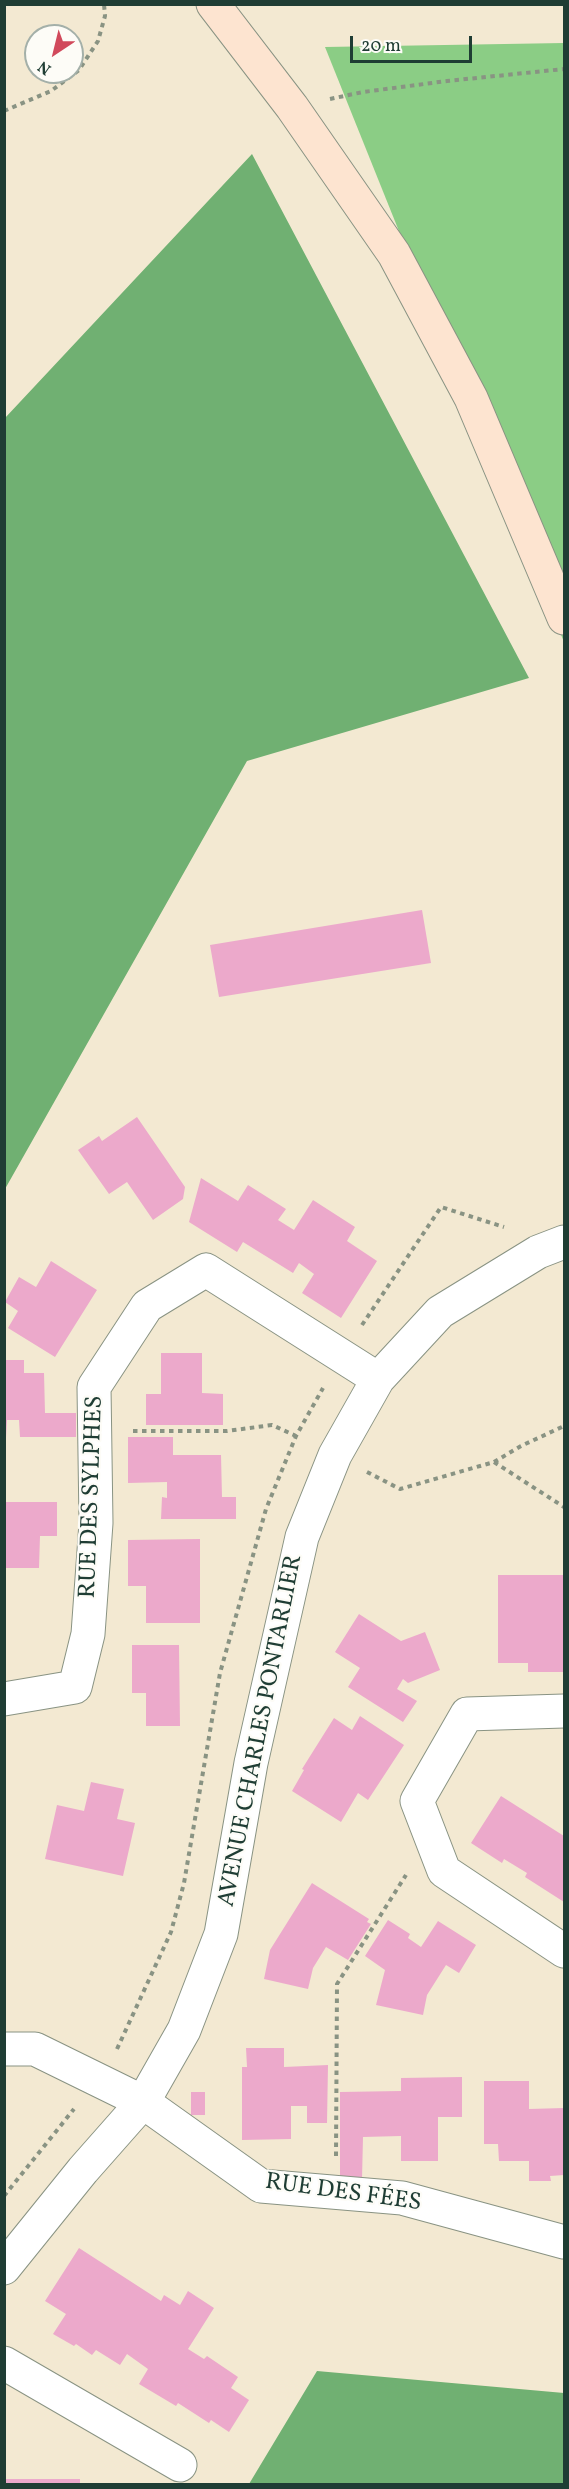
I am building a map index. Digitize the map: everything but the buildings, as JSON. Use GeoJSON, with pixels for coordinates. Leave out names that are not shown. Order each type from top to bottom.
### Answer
{"type":"FeatureCollection","features":[{"type":"Feature","properties":{"kind":"street"},"geometry":{"type":"LineString","coordinates":[[213,4],[292,107],[394,254],[471,398],[564,618]]}},
{"type":"Feature","properties":{"kind":"street","name":"AVENUE CHARLES PONTARLIER"},"geometry":{"type":"LineString","coordinates":[[4,2268],[83,2170],[143,2102],[184,2030],[221,1934],[251,1763],[302,1537],[335,1455],[378,1379],[440,1312],[538,1252],[564,1242]]}},
{"type":"Feature","properties":{"kind":"street","name":"RUE DES SYLPHES"},"geometry":{"type":"LineString","coordinates":[[4,1699],[75,1687],[88,1634],[96,1523],[94,1387],[147,1306],[206,1270],[378,1379]]}},
{"type":"Feature","properties":{"kind":"street"},"geometry":{"type":"LineString","coordinates":[[564,1711],[467,1714],[417,1801],[444,1871],[564,1951]]}},
{"type":"Feature","properties":{"kind":"street","name":"RUE DES FÉES"},"geometry":{"type":"LineString","coordinates":[[4,2049],[35,2049],[143,2102],[261,2186],[402,2198],[564,2242]]}},
{"type":"Feature","properties":{"kind":"street"},"geometry":{"type":"LineString","coordinates":[[4,2363],[180,2465]]}},
{"type":"Feature","properties":{"kind":"path"},"geometry":{"type":"LineString","coordinates":[[4,111],[51,91],[79,70],[98,41],[105,16],[104,4]]}},
{"type":"Feature","properties":{"kind":"path"},"geometry":{"type":"LineString","coordinates":[[292,107],[363,92],[564,69]]}},
{"type":"Feature","properties":{"kind":"path"},"geometry":{"type":"LineString","coordinates":[[494,1462],[521,1446],[564,1426]]}},
{"type":"Feature","properties":{"kind":"path"},"geometry":{"type":"LineString","coordinates":[[336,2193],[337,1984],[408,1871],[441,1862]]}},
{"type":"Feature","properties":{"kind":"green space"},"geometry":{"type":"Polygon","coordinates":[[[564,43],[564,642],[325,47],[564,43]]]}},
{"type":"Feature","properties":{"kind":"green space"},"geometry":{"type":"Polygon","coordinates":[[[252,154],[529,678],[247,761],[5,1189],[5,418],[252,154]]]}},
{"type":"Feature","properties":{"kind":"green space"},"geometry":{"type":"Polygon","coordinates":[[[317,2371],[564,2393],[564,2484],[249,2484],[317,2371]]]}}]}
